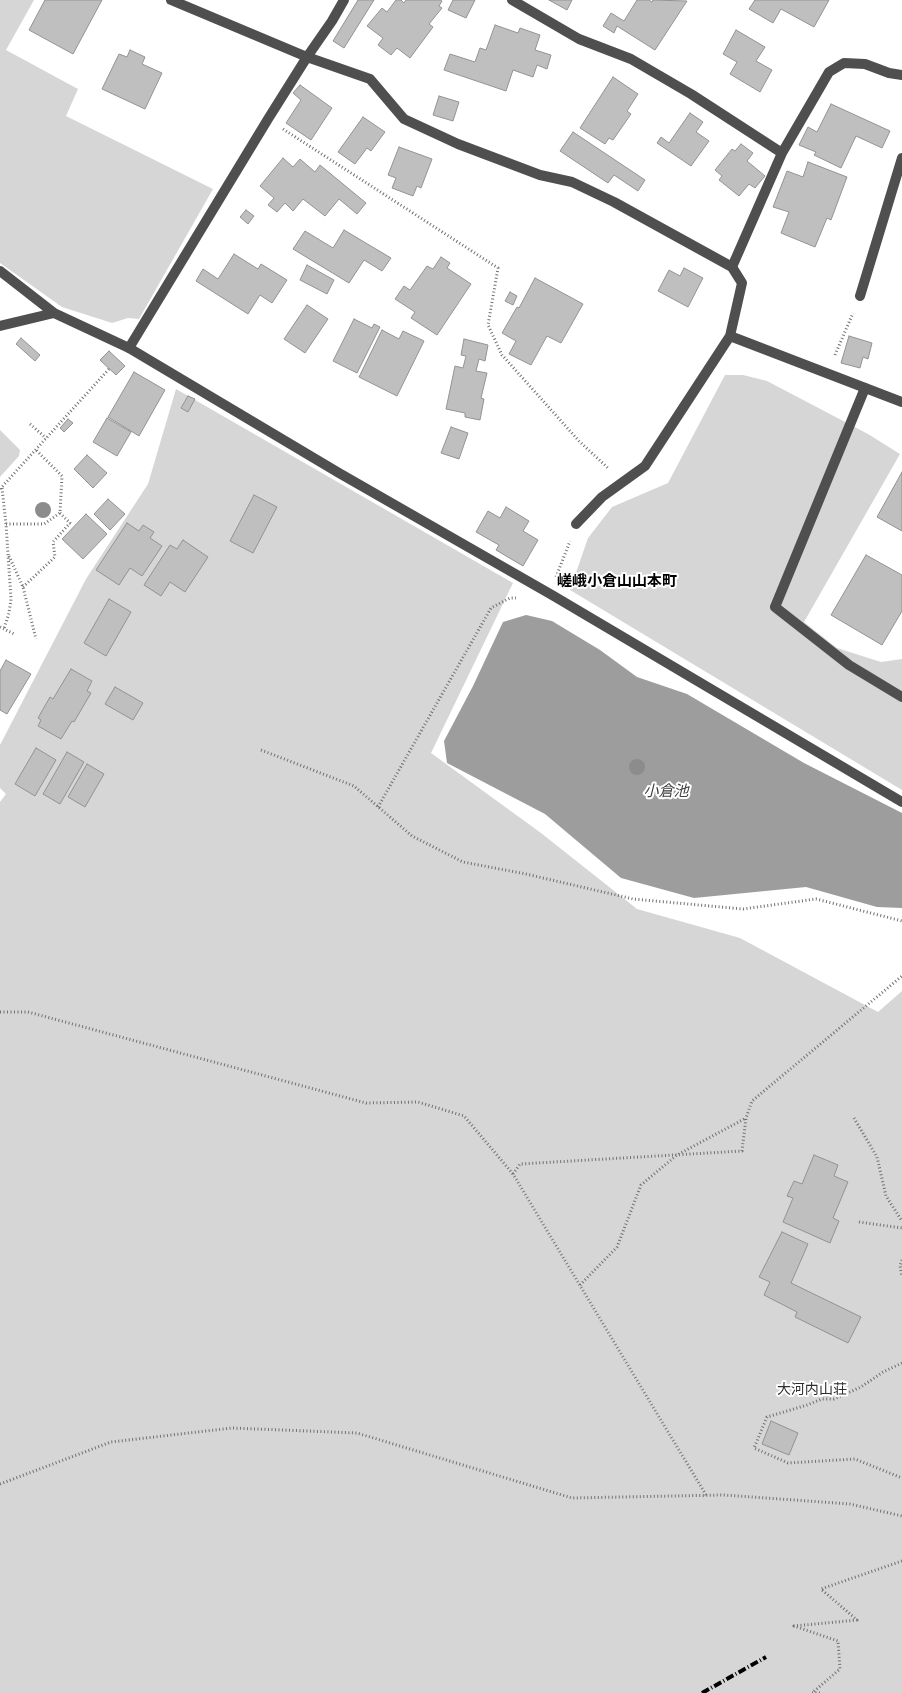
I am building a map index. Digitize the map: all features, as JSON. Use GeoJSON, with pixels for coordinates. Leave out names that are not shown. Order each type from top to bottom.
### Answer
{"type":"FeatureCollection","features":[{"type":"Feature","properties":{"kind":"street"},"geometry":{"type":"LineString","coordinates":[[172,0],[307,57],[370,79],[404,119],[458,144],[531,172],[572,182],[614,202],[732,267],[742,283],[730,336],[646,466],[602,497],[576,524]]}},
{"type":"Feature","properties":{"kind":"street"},"geometry":{"type":"LineString","coordinates":[[129,348],[268,119],[344,0]]}},
{"type":"Feature","properties":{"kind":"street"},"geometry":{"type":"LineString","coordinates":[[512,0],[579,39],[631,59],[691,94],[782,153]]}},
{"type":"Feature","properties":{"kind":"street"},"geometry":{"type":"LineString","coordinates":[[732,267],[782,153],[829,72],[844,63],[865,64],[888,73],[902,74]]}},
{"type":"Feature","properties":{"kind":"street"},"geometry":{"type":"LineString","coordinates":[[860,296],[902,158]]}},
{"type":"Feature","properties":{"kind":"street"},"geometry":{"type":"LineString","coordinates":[[0,272],[54,313],[129,348],[902,802]]}},
{"type":"Feature","properties":{"kind":"street"},"geometry":{"type":"LineString","coordinates":[[0,326],[54,313]]}},
{"type":"Feature","properties":{"kind":"street"},"geometry":{"type":"LineString","coordinates":[[730,336],[902,402]]}},
{"type":"Feature","properties":{"kind":"street"},"geometry":{"type":"LineString","coordinates":[[865,388],[775,607],[849,666],[902,697]]}},
{"type":"Feature","properties":{"kind":"path"},"geometry":{"type":"LineString","coordinates":[[268,119],[498,268],[488,325],[502,355],[580,441],[623,482]]}},
{"type":"Feature","properties":{"kind":"path"},"geometry":{"type":"LineString","coordinates":[[827,374],[860,296]]}},
{"type":"Feature","properties":{"kind":"path"},"geometry":{"type":"LineString","coordinates":[[14,634],[2,628],[9,613],[10,599],[6,524],[1,488],[109,368]]}},
{"type":"Feature","properties":{"kind":"path"},"geometry":{"type":"LineString","coordinates":[[30,424],[46,438]]}},
{"type":"Feature","properties":{"kind":"path"},"geometry":{"type":"LineString","coordinates":[[23,587],[55,557],[52,542],[71,524],[60,513],[62,476],[36,450]]}},
{"type":"Feature","properties":{"kind":"path"},"geometry":{"type":"LineString","coordinates":[[6,524],[44,524],[60,513]]}},
{"type":"Feature","properties":{"kind":"path"},"geometry":{"type":"LineString","coordinates":[[554,581],[576,524]]}},
{"type":"Feature","properties":{"kind":"path"},"geometry":{"type":"LineString","coordinates":[[8,553],[23,587],[36,639]]}},
{"type":"Feature","properties":{"kind":"path"},"geometry":{"type":"LineString","coordinates":[[378,807],[492,608],[510,598],[532,597],[542,589]]}},
{"type":"Feature","properties":{"kind":"path"},"geometry":{"type":"LineString","coordinates":[[261,750],[354,786],[412,836],[463,862],[526,874],[633,899],[743,909],[816,899],[902,921]]}},
{"type":"Feature","properties":{"kind":"path"},"geometry":{"type":"LineString","coordinates":[[513,1174],[520,1164],[742,1150],[746,1118],[752,1102],[902,976]]}},
{"type":"Feature","properties":{"kind":"path"},"geometry":{"type":"LineString","coordinates":[[0,1012],[28,1012],[274,1080],[366,1103],[418,1102],[464,1116],[513,1174],[706,1495]]}},
{"type":"Feature","properties":{"kind":"path"},"geometry":{"type":"LineString","coordinates":[[580,1285],[617,1248],[641,1185],[677,1155],[746,1118]]}},
{"type":"Feature","properties":{"kind":"path"},"geometry":{"type":"LineString","coordinates":[[854,1118],[877,1158],[886,1196],[902,1221]]}},
{"type":"Feature","properties":{"kind":"path"},"geometry":{"type":"LineString","coordinates":[[859,1222],[902,1228]]}},
{"type":"Feature","properties":{"kind":"path"},"geometry":{"type":"LineString","coordinates":[[902,1260],[900,1264],[902,1278]]}},
{"type":"Feature","properties":{"kind":"path"},"geometry":{"type":"LineString","coordinates":[[902,1364],[884,1372],[861,1387],[834,1399],[822,1398],[807,1405],[767,1417],[754,1448],[788,1463],[855,1459],[902,1478]]}},
{"type":"Feature","properties":{"kind":"path"},"geometry":{"type":"LineString","coordinates":[[0,1484],[111,1442],[232,1428],[357,1434],[572,1498],[706,1495],[850,1504],[902,1516]]}},
{"type":"Feature","properties":{"kind":"path"},"geometry":{"type":"LineString","coordinates":[[820,1693],[812,1693],[840,1669],[838,1641],[794,1626],[857,1620],[822,1589],[902,1561]]}},
{"type":"Feature","properties":{"kind":"green space"},"geometry":{"type":"Polygon","coordinates":[[[0,0],[34,0],[6,50],[78,89],[66,116],[213,189],[139,319],[128,318],[112,323],[62,307],[0,263],[0,0]]]}},
{"type":"Feature","properties":{"kind":"green space"},"geometry":{"type":"Polygon","coordinates":[[[725,375],[743,375],[767,381],[868,434],[900,454],[804,622],[837,648],[881,662],[902,659],[902,790],[570,590],[588,538],[612,507],[668,483],[725,375]]]}},
{"type":"Feature","properties":{"kind":"green space","name":"大河内山荘"},"geometry":{"type":"Polygon","coordinates":[[[176,389],[513,583],[431,753],[541,833],[637,909],[740,938],[878,1012],[902,991],[902,1693],[0,1693],[0,802],[6,794],[0,788],[0,745],[86,579],[148,484],[176,389]]]}},
{"type":"Feature","properties":{"kind":"green space"},"geometry":{"type":"Polygon","coordinates":[[[0,430],[20,450],[19,456],[0,477],[0,430]]]}},
{"type":"Feature","properties":{"kind":"water","name":"小倉池"},"geometry":{"type":"Polygon","coordinates":[[[526,615],[552,621],[600,650],[637,677],[687,694],[804,763],[902,813],[902,908],[877,907],[806,887],[694,898],[621,878],[545,814],[447,763],[444,741],[473,686],[503,622],[526,615]]]}},
{"type":"Feature","properties":{"kind":"building"},"geometry":{"type":"Polygon","coordinates":[[[45,0],[102,0],[73,54],[29,30],[45,0]]]}},
{"type":"Feature","properties":{"kind":"building"},"geometry":{"type":"Polygon","coordinates":[[[358,0],[374,0],[344,48],[333,41],[358,0]]]}},
{"type":"Feature","properties":{"kind":"building"},"geometry":{"type":"Polygon","coordinates":[[[396,0],[401,0],[404,3],[406,0],[442,1],[439,6],[442,8],[429,24],[433,27],[410,58],[397,48],[391,55],[378,45],[383,38],[367,26],[382,8],[387,12],[396,0]]]}},
{"type":"Feature","properties":{"kind":"building"},"geometry":{"type":"Polygon","coordinates":[[[453,0],[475,0],[466,18],[448,10],[453,0]]]}},
{"type":"Feature","properties":{"kind":"building"},"geometry":{"type":"Polygon","coordinates":[[[549,0],[572,0],[567,10],[549,0]]]}},
{"type":"Feature","properties":{"kind":"building"},"geometry":{"type":"Polygon","coordinates":[[[637,0],[649,0],[652,2],[653,0],[687,1],[655,50],[617,26],[614,33],[603,26],[611,13],[624,21],[637,0]]]}},
{"type":"Feature","properties":{"kind":"building"},"geometry":{"type":"Polygon","coordinates":[[[755,0],[829,0],[814,27],[781,9],[773,23],[749,9],[755,0]]]}},
{"type":"Feature","properties":{"kind":"building"},"geometry":{"type":"Polygon","coordinates":[[[495,25],[518,33],[520,28],[540,35],[535,50],[551,55],[547,69],[537,65],[533,77],[513,70],[506,91],[444,70],[450,54],[475,62],[480,48],[486,50],[495,25]]]}},
{"type":"Feature","properties":{"kind":"building"},"geometry":{"type":"Polygon","coordinates":[[[736,30],[765,47],[756,61],[772,70],[760,92],[730,74],[737,62],[723,54],[736,30]]]}},
{"type":"Feature","properties":{"kind":"building"},"geometry":{"type":"Polygon","coordinates":[[[130,50],[145,57],[142,64],[162,73],[145,109],[102,89],[119,54],[127,57],[130,50]]]}},
{"type":"Feature","properties":{"kind":"building"},"geometry":{"type":"Polygon","coordinates":[[[613,77],[638,94],[627,111],[631,114],[613,140],[609,138],[605,144],[580,128],[613,77]]]}},
{"type":"Feature","properties":{"kind":"building"},"geometry":{"type":"Polygon","coordinates":[[[300,85],[332,108],[311,140],[286,123],[301,100],[293,93],[300,85]]]}},
{"type":"Feature","properties":{"kind":"building"},"geometry":{"type":"Polygon","coordinates":[[[439,96],[459,102],[453,121],[433,115],[439,96]]]}},
{"type":"Feature","properties":{"kind":"building"},"geometry":{"type":"Polygon","coordinates":[[[831,104],[890,131],[882,148],[856,136],[841,168],[814,155],[816,152],[799,145],[808,127],[817,132],[831,104]]]}},
{"type":"Feature","properties":{"kind":"building"},"geometry":{"type":"Polygon","coordinates":[[[690,113],[703,122],[696,132],[709,141],[691,166],[657,143],[661,137],[669,143],[690,113]]]}},
{"type":"Feature","properties":{"kind":"building"},"geometry":{"type":"Polygon","coordinates":[[[363,117],[385,132],[371,151],[367,148],[355,164],[338,152],[363,117]]]}},
{"type":"Feature","properties":{"kind":"building"},"geometry":{"type":"Polygon","coordinates":[[[573,132],[645,180],[638,191],[614,175],[608,183],[560,151],[573,132]]]}},
{"type":"Feature","properties":{"kind":"building"},"geometry":{"type":"Polygon","coordinates":[[[741,144],[753,153],[747,161],[765,176],[755,188],[749,184],[739,196],[719,180],[722,176],[715,170],[732,149],[735,151],[741,144]]]}},
{"type":"Feature","properties":{"kind":"building"},"geometry":{"type":"Polygon","coordinates":[[[399,147],[432,159],[421,188],[417,186],[413,196],[392,188],[396,178],[388,175],[399,147]]]}},
{"type":"Feature","properties":{"kind":"building"},"geometry":{"type":"Polygon","coordinates":[[[283,158],[293,167],[300,159],[315,172],[320,165],[366,203],[357,214],[339,199],[325,216],[303,199],[293,211],[285,203],[277,212],[268,205],[274,198],[260,186],[283,158]]]}},
{"type":"Feature","properties":{"kind":"building"},"geometry":{"type":"Polygon","coordinates":[[[808,162],[847,177],[831,220],[827,218],[815,247],[781,233],[789,212],[773,207],[787,171],[803,177],[808,162]]]}},
{"type":"Feature","properties":{"kind":"building"},"geometry":{"type":"Polygon","coordinates":[[[246,210],[254,216],[248,224],[240,217],[246,210]]]}},
{"type":"Feature","properties":{"kind":"building"},"geometry":{"type":"Polygon","coordinates":[[[344,230],[391,258],[382,271],[364,260],[349,283],[293,249],[305,231],[333,248],[344,230]]]}},
{"type":"Feature","properties":{"kind":"building"},"geometry":{"type":"Polygon","coordinates":[[[234,254],[258,269],[261,264],[287,280],[272,303],[260,295],[248,314],[196,281],[203,269],[218,279],[234,254]]]}},
{"type":"Feature","properties":{"kind":"building"},"geometry":{"type":"Polygon","coordinates":[[[441,257],[450,263],[447,268],[471,284],[437,335],[411,318],[415,312],[395,299],[404,286],[410,290],[427,266],[433,269],[441,257]]]}},
{"type":"Feature","properties":{"kind":"building"},"geometry":{"type":"Polygon","coordinates":[[[307,265],[334,280],[327,294],[300,280],[307,265]]]}},
{"type":"Feature","properties":{"kind":"building"},"geometry":{"type":"Polygon","coordinates":[[[684,268],[703,278],[688,307],[658,291],[669,270],[680,276],[684,268]]]}},
{"type":"Feature","properties":{"kind":"building"},"geometry":{"type":"Polygon","coordinates":[[[535,278],[583,304],[561,343],[547,336],[531,365],[509,354],[516,341],[502,333],[517,307],[519,308],[535,278]]]}},
{"type":"Feature","properties":{"kind":"building"},"geometry":{"type":"Polygon","coordinates":[[[510,292],[517,296],[513,305],[505,301],[510,292]]]}},
{"type":"Feature","properties":{"kind":"building"},"geometry":{"type":"Polygon","coordinates":[[[307,305],[328,319],[305,353],[284,339],[307,305]]]}},
{"type":"Feature","properties":{"kind":"building"},"geometry":{"type":"Polygon","coordinates":[[[354,319],[372,328],[374,324],[380,327],[357,373],[333,361],[354,319]]]}},
{"type":"Feature","properties":{"kind":"building"},"geometry":{"type":"Polygon","coordinates":[[[382,330],[399,339],[403,331],[424,341],[397,396],[359,377],[382,330]]]}},
{"type":"Feature","properties":{"kind":"building"},"geometry":{"type":"Polygon","coordinates":[[[849,336],[872,343],[868,359],[863,357],[860,368],[841,363],[849,336]]]}},
{"type":"Feature","properties":{"kind":"building"},"geometry":{"type":"Polygon","coordinates":[[[21,338],[40,355],[35,361],[16,344],[21,338]]]}},
{"type":"Feature","properties":{"kind":"building"},"geometry":{"type":"Polygon","coordinates":[[[464,339],[488,345],[485,361],[479,359],[476,371],[487,373],[481,398],[484,399],[480,420],[465,417],[465,413],[446,409],[455,366],[463,368],[466,356],[461,355],[464,339]]]}},
{"type":"Feature","properties":{"kind":"building"},"geometry":{"type":"Polygon","coordinates":[[[109,351],[125,366],[116,375],[100,360],[109,351]]]}},
{"type":"Feature","properties":{"kind":"building"},"geometry":{"type":"Polygon","coordinates":[[[134,372],[165,390],[139,436],[108,417],[134,372]]]}},
{"type":"Feature","properties":{"kind":"building"},"geometry":{"type":"Polygon","coordinates":[[[188,396],[195,399],[188,412],[181,408],[188,396]]]}},
{"type":"Feature","properties":{"kind":"building"},"geometry":{"type":"Polygon","coordinates":[[[107,418],[131,432],[117,456],[93,442],[107,418]]]}},
{"type":"Feature","properties":{"kind":"building"},"geometry":{"type":"Polygon","coordinates":[[[68,419],[73,423],[64,432],[60,428],[68,419]]]}},
{"type":"Feature","properties":{"kind":"building"},"geometry":{"type":"Polygon","coordinates":[[[451,427],[468,433],[459,459],[441,453],[451,427]]]}},
{"type":"Feature","properties":{"kind":"building"},"geometry":{"type":"Polygon","coordinates":[[[87,455],[107,473],[93,488],[74,469],[87,455]]]}},
{"type":"Feature","properties":{"kind":"building"},"geometry":{"type":"Polygon","coordinates":[[[902,472],[902,531],[877,517],[902,472]]]}},
{"type":"Feature","properties":{"kind":"building"},"geometry":{"type":"Polygon","coordinates":[[[254,495],[277,507],[253,553],[230,541],[254,495]]]}},
{"type":"Feature","properties":{"kind":"building"},"geometry":{"type":"Polygon","coordinates":[[[108,499],[125,514],[110,530],[94,514],[108,499]]]}},
{"type":"Feature","properties":{"kind":"building"},"geometry":{"type":"Polygon","coordinates":[[[506,507],[529,521],[523,531],[538,540],[523,566],[496,550],[499,545],[476,532],[488,511],[500,518],[506,507]]]}},
{"type":"Feature","properties":{"kind":"building"},"geometry":{"type":"Polygon","coordinates":[[[86,514],[107,534],[83,559],[62,539],[86,514]]]}},
{"type":"Feature","properties":{"kind":"building"},"geometry":{"type":"Polygon","coordinates":[[[127,523],[139,531],[143,525],[154,532],[150,538],[162,546],[142,576],[130,568],[119,585],[96,570],[127,523]]]}},
{"type":"Feature","properties":{"kind":"building"},"geometry":{"type":"Polygon","coordinates":[[[183,540],[208,557],[185,592],[170,582],[161,596],[144,585],[170,545],[177,549],[183,540]]]}},
{"type":"Feature","properties":{"kind":"building"},"geometry":{"type":"Polygon","coordinates":[[[866,555],[902,575],[902,611],[882,645],[831,615],[866,555]]]}},
{"type":"Feature","properties":{"kind":"building"},"geometry":{"type":"Polygon","coordinates":[[[109,599],[131,612],[106,656],[84,643],[109,599]]]}},
{"type":"Feature","properties":{"kind":"building"},"geometry":{"type":"Polygon","coordinates":[[[6,660],[31,674],[7,714],[0,710],[0,671],[6,660]]]}},
{"type":"Feature","properties":{"kind":"building"},"geometry":{"type":"Polygon","coordinates":[[[71,669],[92,681],[87,691],[91,693],[74,722],[72,721],[61,739],[38,726],[41,720],[38,718],[50,697],[53,699],[71,669]]]}},
{"type":"Feature","properties":{"kind":"building"},"geometry":{"type":"Polygon","coordinates":[[[115,687],[143,703],[133,720],[105,704],[115,687]]]}},
{"type":"Feature","properties":{"kind":"building"},"geometry":{"type":"Polygon","coordinates":[[[36,748],[56,760],[35,796],[15,784],[36,748]]]}},
{"type":"Feature","properties":{"kind":"building"},"geometry":{"type":"Polygon","coordinates":[[[67,752],[84,762],[60,804],[43,794],[67,752]]]}},
{"type":"Feature","properties":{"kind":"building"},"geometry":{"type":"Polygon","coordinates":[[[87,764],[104,774],[85,807],[68,797],[87,764]]]}},
{"type":"Feature","properties":{"kind":"building"},"geometry":{"type":"Polygon","coordinates":[[[814,1155],[838,1165],[834,1176],[848,1182],[833,1218],[839,1221],[830,1243],[783,1222],[793,1198],[787,1196],[794,1181],[802,1184],[814,1155]]]}},
{"type":"Feature","properties":{"kind":"building"},"geometry":{"type":"Polygon","coordinates":[[[782,1232],[808,1244],[791,1283],[861,1317],[848,1343],[795,1317],[797,1312],[764,1295],[770,1282],[759,1277],[782,1232]]]}},
{"type":"Feature","properties":{"kind":"building"},"geometry":{"type":"Polygon","coordinates":[[[771,1421],[798,1433],[789,1455],[762,1444],[771,1421]]]}},
{"type":"Feature","properties":{"kind":"railway"},"geometry":{"type":"LineString","coordinates":[[702,1693],[766,1657]]}},
{"type":"Feature","properties":{"kind":"district","name":"嵯峨小倉山山本町"},"geometry":{"type":"Point","coordinates":[617,582]}}]}
